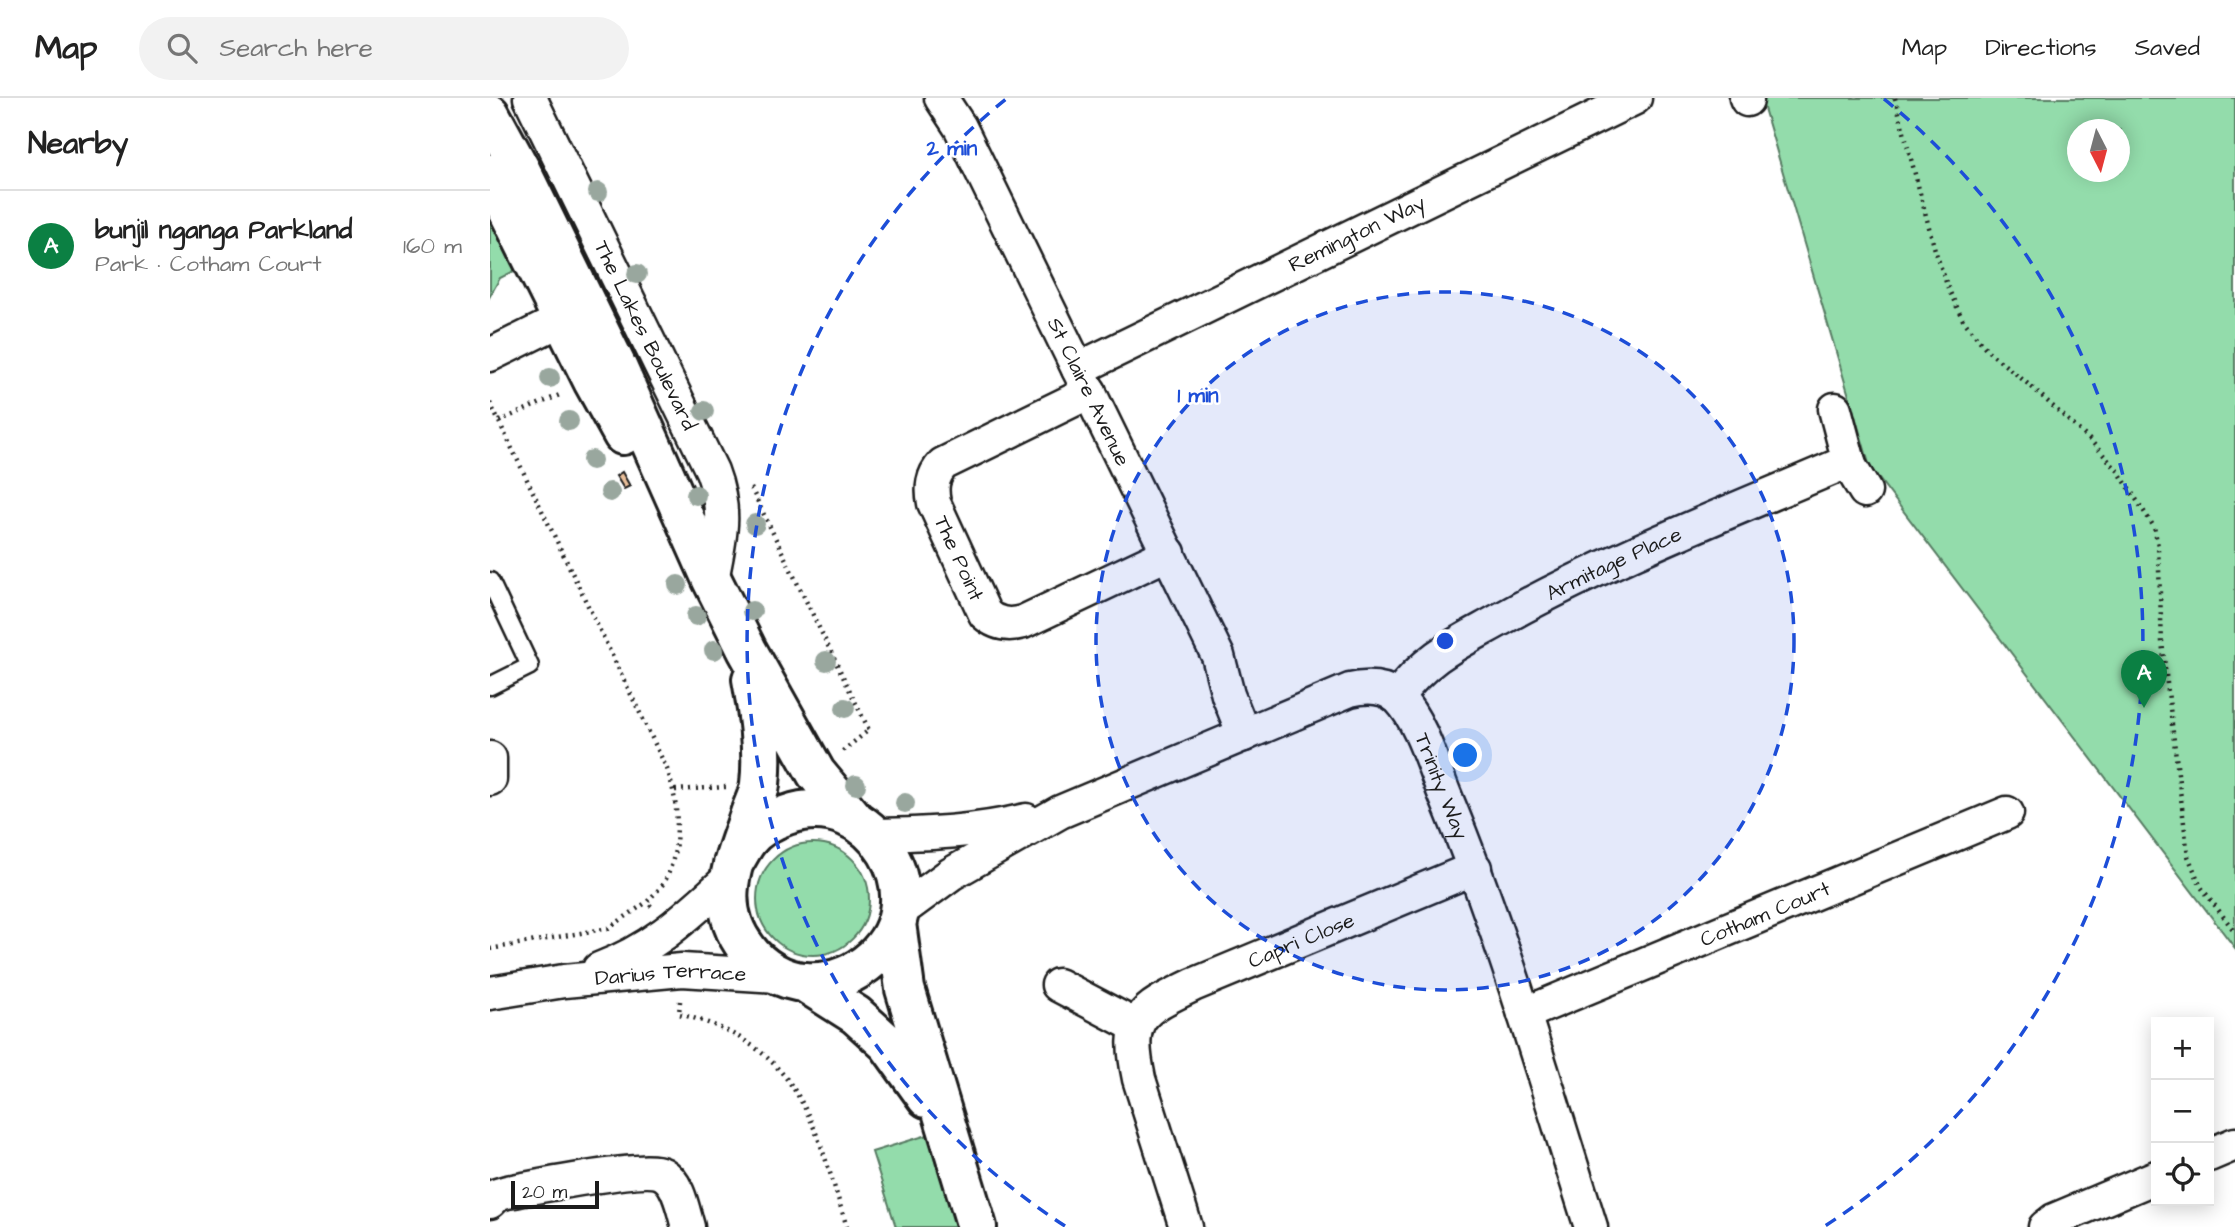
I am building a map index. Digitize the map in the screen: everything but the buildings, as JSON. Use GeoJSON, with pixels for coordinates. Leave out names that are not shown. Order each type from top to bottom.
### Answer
{"type":"FeatureCollection","features":[{"type":"Feature","properties":{"kind":"street","name":"The Lakes Boulevard"},"geometry":{"type":"LineString","coordinates":[[530,98],[720,492],[723,510],[712,580]]}},
{"type":"Feature","properties":{"kind":"street","name":"St Claire Avenue"},"geometry":{"type":"LineString","coordinates":[[941,98],[957,113],[1218,656],[1228,695],[1253,732]]}},
{"type":"Feature","properties":{"kind":"street","name":"Remington Way"},"geometry":{"type":"LineString","coordinates":[[1084,380],[1635,98]]}},
{"type":"Feature","properties":{"kind":"street","name":"The Lakes Boulevard"},"geometry":{"type":"LineString","coordinates":[[490,114],[575,313]]}},
{"type":"Feature","properties":{"kind":"street","name":"The Lakes Boulevard"},"geometry":{"type":"LineString","coordinates":[[490,173],[575,313],[617,367],[712,580],[747,650],[816,773],[865,827]]}},
{"type":"Feature","properties":{"kind":"street"},"geometry":{"type":"LineString","coordinates":[[490,355],[575,313]]}},
{"type":"Feature","properties":{"kind":"street","name":"The Point"},"geometry":{"type":"LineString","coordinates":[[1084,380],[937,470],[931,489],[934,503],[985,614],[1005,625],[1023,622],[1169,553]]}},
{"type":"Feature","properties":{"kind":"street"},"geometry":{"type":"LineString","coordinates":[[1835,409],[1849,461],[1865,491]]}},
{"type":"Feature","properties":{"kind":"street","name":"Armitage Place"},"geometry":{"type":"LineString","coordinates":[[1397,697],[1432,658],[1529,604],[1601,569],[1849,461]]}},
{"type":"Feature","properties":{"kind":"street","name":"The Lakes Boulevard"},"geometry":{"type":"LineString","coordinates":[[731,871],[760,786],[760,730],[747,650]]}},
{"type":"Feature","properties":{"kind":"street"},"geometry":{"type":"LineString","coordinates":[[791,979],[834,980],[861,969],[883,950],[898,918],[951,874],[1060,812],[1350,690],[1376,688],[1397,697]]}},
{"type":"Feature","properties":{"kind":"street","name":"Trinity Way"},"geometry":{"type":"LineString","coordinates":[[1397,697],[1414,721],[1475,868],[1591,1227]]}},
{"type":"Feature","properties":{"kind":"street"},"geometry":{"type":"LineString","coordinates":[[490,758],[490,779]]}},
{"type":"Feature","properties":{"kind":"street"},"geometry":{"type":"LineString","coordinates":[[946,1126],[888,1044],[856,1015],[754,959],[736,936],[728,908],[731,871],[749,839],[771,821],[799,811],[828,811],[865,827],[940,834],[990,828],[1060,812]]}},
{"type":"Feature","properties":{"kind":"street","name":"Cotham Court"},"geometry":{"type":"LineString","coordinates":[[1524,1014],[2007,813]]}},
{"type":"Feature","properties":{"kind":"street"},"geometry":{"type":"LineString","coordinates":[[865,827],[892,858],[900,884],[898,918],[905,989],[977,1227]]}},
{"type":"Feature","properties":{"kind":"street","name":"Capri Close"},"geometry":{"type":"LineString","coordinates":[[1136,1026],[1156,1003],[1193,985],[1475,868]]}},
{"type":"Feature","properties":{"kind":"street","name":"Darius Terrace"},"geometry":{"type":"LineString","coordinates":[[564,981],[616,962],[673,930],[731,871]]}},
{"type":"Feature","properties":{"kind":"street","name":"Darius Terrace"},"geometry":{"type":"LineString","coordinates":[[490,993],[564,981],[682,970],[791,979]]}},
{"type":"Feature","properties":{"kind":"street"},"geometry":{"type":"LineString","coordinates":[[1058,985],[1136,1026],[1133,1040],[1139,1079],[1186,1227]]}},
{"type":"Feature","properties":{"kind":"street"},"geometry":{"type":"LineString","coordinates":[[2214,1153],[2235,1144]]}},
{"type":"Feature","properties":{"kind":"street"},"geometry":{"type":"LineString","coordinates":[[490,1202],[497,1195],[507,1192],[655,1171],[665,1175],[672,1183],[688,1227]]}},
{"type":"Feature","properties":{"kind":"street"},"geometry":{"type":"LineString","coordinates":[[2045,1227],[2054,1220],[2151,1179]]}},
{"type":"Feature","properties":{"kind":"lane"},"geometry":{"type":"LineString","coordinates":[[490,581],[530,666],[490,686]]}},
{"type":"Feature","properties":{"kind":"path"},"geometry":{"type":"LineString","coordinates":[[1895,98],[1936,250],[1948,288],[1963,320],[1988,351],[2091,441],[2118,471],[2154,527],[2158,546],[2162,642],[2188,856],[2201,887],[2235,932]]}},
{"type":"Feature","properties":{"kind":"path"},"geometry":{"type":"LineString","coordinates":[[490,403],[667,769],[675,790],[677,840],[664,881],[647,902],[609,928],[490,949]]}},
{"type":"Feature","properties":{"kind":"path"},"geometry":{"type":"LineString","coordinates":[[647,902],[673,930]]}},
{"type":"Feature","properties":{"kind":"path"},"geometry":{"type":"LineString","coordinates":[[682,970],[679,1014],[715,1024],[750,1043],[792,1082],[815,1128],[847,1227]]}},
{"type":"Feature","properties":{"kind":"green space"},"geometry":{"type":"Polygon","coordinates":[[[1761,98],[2235,98],[2235,948],[1870,467],[1761,98]]]}},
{"type":"Feature","properties":{"kind":"green space"},"geometry":{"type":"Polygon","coordinates":[[[490,192],[526,265],[500,278],[490,296],[490,192]]]}},
{"type":"Feature","properties":{"kind":"green space"},"geometry":{"type":"Polygon","coordinates":[[[813,843],[835,847],[853,859],[865,877],[869,899],[865,921],[853,939],[835,951],[813,955],[791,951],[773,939],[761,921],[757,899],[761,877],[773,859],[791,847],[813,843]]]}},
{"type":"Feature","properties":{"kind":"green space"},"geometry":{"type":"Polygon","coordinates":[[[934,1133],[963,1227],[896,1227],[872,1152],[934,1133]]]}},
{"type":"Feature","properties":{"kind":"place","name":"bunjil nganga Parkland"},"geometry":{"type":"Point","coordinates":[2144,708]}}]}
